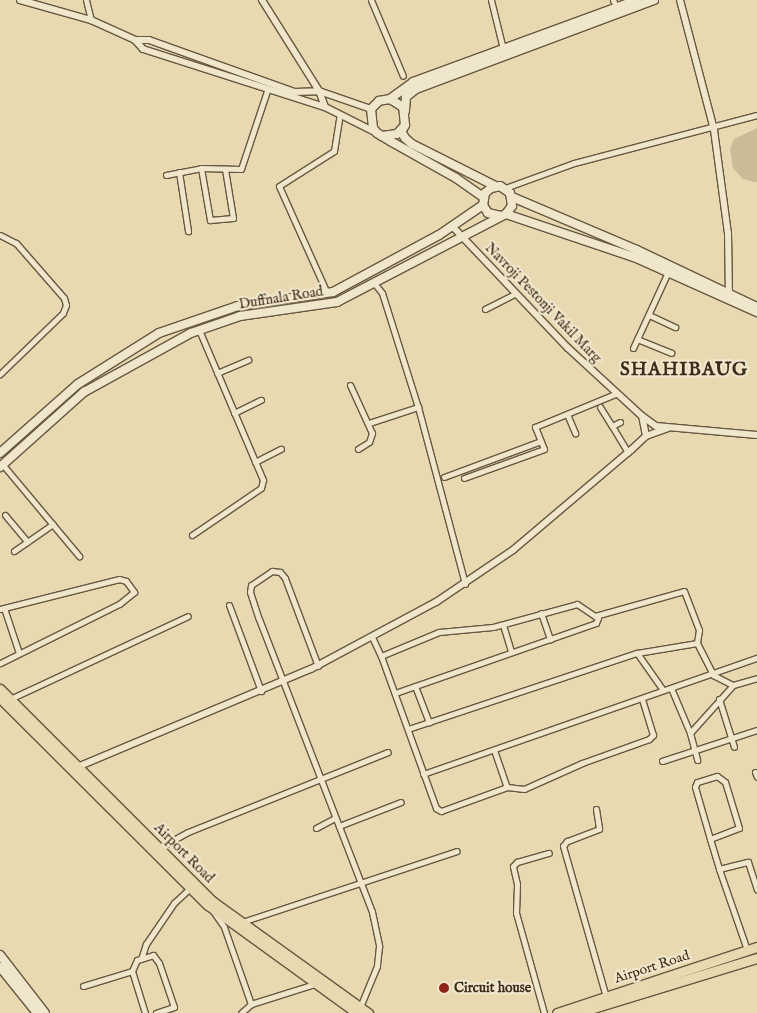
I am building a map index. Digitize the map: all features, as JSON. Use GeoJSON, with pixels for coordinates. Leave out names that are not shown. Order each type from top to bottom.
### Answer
{"type":"FeatureCollection","features":[{"type":"Feature","properties":{"kind":"main road"},"geometry":{"type":"LineString","coordinates":[[637,0],[413,82],[390,99],[379,101],[371,109],[370,122],[380,134],[483,201],[492,216],[504,215],[634,257],[757,307]]}},
{"type":"Feature","properties":{"kind":"main road"},"geometry":{"type":"LineString","coordinates":[[654,0],[416,89],[406,97],[405,125],[401,131],[405,138],[495,186],[505,188],[512,197],[637,250],[757,312]]}},
{"type":"Feature","properties":{"kind":"main road"},"geometry":{"type":"LineString","coordinates":[[390,99],[399,103],[405,111]]}},
{"type":"Feature","properties":{"kind":"main road"},"geometry":{"type":"LineString","coordinates":[[380,134],[398,134],[405,125]]}},
{"type":"Feature","properties":{"kind":"main road"},"geometry":{"type":"LineString","coordinates":[[0,452],[78,384],[159,333],[238,306],[327,293],[453,226],[483,201],[495,186]]}},
{"type":"Feature","properties":{"kind":"main road"},"geometry":{"type":"LineString","coordinates":[[504,215],[512,206],[512,197]]}},
{"type":"Feature","properties":{"kind":"main road","name":"Duffnala Road"},"geometry":{"type":"LineString","coordinates":[[2,466],[84,392],[123,368],[199,330],[240,316],[336,302],[462,239],[504,215]]}},
{"type":"Feature","properties":{"kind":"main road","name":"Airport Road"},"geometry":{"type":"LineString","coordinates":[[0,689],[73,769],[159,848],[212,901],[358,1010]]}},
{"type":"Feature","properties":{"kind":"main road","name":"Airport Road"},"geometry":{"type":"LineString","coordinates":[[0,698],[208,906],[314,984],[358,1010],[368,1013]]}},
{"type":"Feature","properties":{"kind":"main road","name":"Airport Road"},"geometry":{"type":"LineString","coordinates":[[556,1013],[757,947]]}},
{"type":"Feature","properties":{"kind":"main road"},"geometry":{"type":"LineString","coordinates":[[0,955],[45,1013]]}},
{"type":"Feature","properties":{"kind":"main road","name":"Airport Road"},"geometry":{"type":"LineString","coordinates":[[577,1013],[757,958]]}},
{"type":"Feature","properties":{"kind":"main road"},"geometry":{"type":"LineString","coordinates":[[0,967],[37,1013]]}},
{"type":"Feature","properties":{"kind":"street"},"geometry":{"type":"LineString","coordinates":[[20,0],[90,20],[135,40],[144,49],[267,91],[325,107],[380,134]]}},
{"type":"Feature","properties":{"kind":"street"},"geometry":{"type":"LineString","coordinates":[[86,0],[90,20]]}},
{"type":"Feature","properties":{"kind":"street"},"geometry":{"type":"LineString","coordinates":[[262,0],[319,92],[325,107]]}},
{"type":"Feature","properties":{"kind":"street"},"geometry":{"type":"LineString","coordinates":[[371,0],[403,76]]}},
{"type":"Feature","properties":{"kind":"street"},"geometry":{"type":"LineString","coordinates":[[491,0],[503,49]]}},
{"type":"Feature","properties":{"kind":"street"},"geometry":{"type":"LineString","coordinates":[[613,0],[617,8]]}},
{"type":"Feature","properties":{"kind":"street"},"geometry":{"type":"LineString","coordinates":[[680,0],[714,126],[728,233],[729,297]]}},
{"type":"Feature","properties":{"kind":"street"},"geometry":{"type":"LineString","coordinates":[[135,40],[149,40],[294,92],[319,92],[371,109]]}},
{"type":"Feature","properties":{"kind":"street"},"geometry":{"type":"LineString","coordinates":[[166,175],[202,168],[241,169],[267,91]]}},
{"type":"Feature","properties":{"kind":"street"},"geometry":{"type":"LineString","coordinates":[[327,293],[279,186],[334,152],[340,114]]}},
{"type":"Feature","properties":{"kind":"street"},"geometry":{"type":"LineString","coordinates":[[505,188],[574,162],[757,115]]}},
{"type":"Feature","properties":{"kind":"street"},"geometry":{"type":"LineString","coordinates":[[202,168],[210,220],[233,218],[225,169]]}},
{"type":"Feature","properties":{"kind":"street"},"geometry":{"type":"LineString","coordinates":[[179,172],[188,231]]}},
{"type":"Feature","properties":{"kind":"street","name":"Navroji Pestonji Vakil Marg"},"geometry":{"type":"LineString","coordinates":[[453,226],[462,239],[616,394],[656,426],[757,435]]}},
{"type":"Feature","properties":{"kind":"street"},"geometry":{"type":"LineString","coordinates":[[0,235],[16,243],[64,298],[66,305],[63,313],[0,374]]}},
{"type":"Feature","properties":{"kind":"street"},"geometry":{"type":"LineString","coordinates":[[632,348],[668,272]]}},
{"type":"Feature","properties":{"kind":"street"},"geometry":{"type":"LineString","coordinates":[[374,283],[382,293],[418,407],[466,584]]}},
{"type":"Feature","properties":{"kind":"street"},"geometry":{"type":"LineString","coordinates":[[485,309],[516,293]]}},
{"type":"Feature","properties":{"kind":"street"},"geometry":{"type":"LineString","coordinates":[[649,314],[675,327]]}},
{"type":"Feature","properties":{"kind":"street"},"geometry":{"type":"LineString","coordinates":[[192,535],[262,488],[263,480],[199,330]]}},
{"type":"Feature","properties":{"kind":"street"},"geometry":{"type":"LineString","coordinates":[[637,338],[671,353]]}},
{"type":"Feature","properties":{"kind":"street"},"geometry":{"type":"LineString","coordinates":[[217,373],[248,360]]}},
{"type":"Feature","properties":{"kind":"street"},"geometry":{"type":"LineString","coordinates":[[350,385],[369,423],[372,439],[358,449]]}},
{"type":"Feature","properties":{"kind":"street"},"geometry":{"type":"LineString","coordinates":[[464,478],[544,450],[535,427],[616,394]]}},
{"type":"Feature","properties":{"kind":"street"},"geometry":{"type":"LineString","coordinates":[[234,413],[260,400]]}},
{"type":"Feature","properties":{"kind":"street"},"geometry":{"type":"LineString","coordinates":[[369,423],[418,407]]}},
{"type":"Feature","properties":{"kind":"street"},"geometry":{"type":"LineString","coordinates":[[600,407],[628,453]]}},
{"type":"Feature","properties":{"kind":"street"},"geometry":{"type":"LineString","coordinates":[[567,414],[575,434]]}},
{"type":"Feature","properties":{"kind":"street"},"geometry":{"type":"LineString","coordinates":[[642,416],[646,436]]}},
{"type":"Feature","properties":{"kind":"street"},"geometry":{"type":"LineString","coordinates":[[612,426],[620,422]]}},
{"type":"Feature","properties":{"kind":"street"},"geometry":{"type":"LineString","coordinates":[[73,769],[318,666],[466,584],[513,550],[646,436],[671,427]]}},
{"type":"Feature","properties":{"kind":"street"},"geometry":{"type":"LineString","coordinates":[[444,478],[540,441]]}},
{"type":"Feature","properties":{"kind":"street"},"geometry":{"type":"LineString","coordinates":[[255,462],[280,449]]}},
{"type":"Feature","properties":{"kind":"street"},"geometry":{"type":"LineString","coordinates":[[2,466],[80,556]]}},
{"type":"Feature","properties":{"kind":"street"},"geometry":{"type":"LineString","coordinates":[[5,515],[28,542]]}},
{"type":"Feature","properties":{"kind":"street"},"geometry":{"type":"LineString","coordinates":[[14,551],[52,524]]}},
{"type":"Feature","properties":{"kind":"street"},"geometry":{"type":"LineString","coordinates":[[318,666],[285,578],[280,572],[272,571],[251,585],[250,592],[372,912],[379,946],[377,966],[358,1010]]}},
{"type":"Feature","properties":{"kind":"street"},"geometry":{"type":"LineString","coordinates":[[0,663],[119,604],[134,592],[126,581],[119,579],[2,608],[18,653]]}},
{"type":"Feature","properties":{"kind":"street"},"geometry":{"type":"LineString","coordinates":[[595,616],[684,591],[699,630],[697,643],[713,675],[733,685]]}},
{"type":"Feature","properties":{"kind":"street"},"geometry":{"type":"LineString","coordinates":[[381,656],[439,632],[503,624],[579,603],[595,616],[596,623],[395,692]]}},
{"type":"Feature","properties":{"kind":"street"},"geometry":{"type":"LineString","coordinates":[[229,606],[261,691]]}},
{"type":"Feature","properties":{"kind":"street"},"geometry":{"type":"LineString","coordinates":[[541,613],[550,639]]}},
{"type":"Feature","properties":{"kind":"street"},"geometry":{"type":"LineString","coordinates":[[10,700],[188,616]]}},
{"type":"Feature","properties":{"kind":"street"},"geometry":{"type":"LineString","coordinates":[[503,624],[512,652]]}},
{"type":"Feature","properties":{"kind":"street"},"geometry":{"type":"LineString","coordinates":[[372,637],[395,692],[436,808],[441,811],[508,787],[524,788],[652,737],[642,699]]}},
{"type":"Feature","properties":{"kind":"street"},"geometry":{"type":"LineString","coordinates":[[408,729],[637,652],[697,643]]}},
{"type":"Feature","properties":{"kind":"street"},"geometry":{"type":"LineString","coordinates":[[637,652],[663,690]]}},
{"type":"Feature","properties":{"kind":"street"},"geometry":{"type":"LineString","coordinates":[[423,774],[642,699],[663,690],[713,675],[757,658]]}},
{"type":"Feature","properties":{"kind":"street"},"geometry":{"type":"LineString","coordinates":[[690,733],[733,685],[757,678]]}},
{"type":"Feature","properties":{"kind":"street"},"geometry":{"type":"LineString","coordinates":[[415,686],[429,722]]}},
{"type":"Feature","properties":{"kind":"street"},"geometry":{"type":"LineString","coordinates":[[671,688],[690,733],[697,760]]}},
{"type":"Feature","properties":{"kind":"street"},"geometry":{"type":"LineString","coordinates":[[719,699],[734,748]]}},
{"type":"Feature","properties":{"kind":"street"},"geometry":{"type":"LineString","coordinates":[[662,762],[757,730]]}},
{"type":"Feature","properties":{"kind":"street"},"geometry":{"type":"LineString","coordinates":[[494,750],[508,787]]}},
{"type":"Feature","properties":{"kind":"street"},"geometry":{"type":"LineString","coordinates":[[159,848],[188,832],[321,781],[388,752]]}},
{"type":"Feature","properties":{"kind":"street"},"geometry":{"type":"LineString","coordinates":[[710,839],[739,828],[725,782],[718,776],[695,784],[710,839],[719,869],[747,950]]}},
{"type":"Feature","properties":{"kind":"street"},"geometry":{"type":"LineString","coordinates":[[339,826],[400,802]]}},
{"type":"Feature","properties":{"kind":"street"},"geometry":{"type":"LineString","coordinates":[[596,808],[599,830],[567,841],[563,846],[606,997]]}},
{"type":"Feature","properties":{"kind":"street"},"geometry":{"type":"LineString","coordinates":[[316,828],[336,818]]}},
{"type":"Feature","properties":{"kind":"street"},"geometry":{"type":"LineString","coordinates":[[241,922],[457,851]]}},
{"type":"Feature","properties":{"kind":"street"},"geometry":{"type":"LineString","coordinates":[[544,1013],[516,913],[517,884],[513,866],[516,862],[549,853]]}},
{"type":"Feature","properties":{"kind":"street"},"geometry":{"type":"LineString","coordinates":[[719,869],[748,862],[757,890]]}},
{"type":"Feature","properties":{"kind":"street"},"geometry":{"type":"LineString","coordinates":[[83,986],[132,971],[174,903],[190,888]]}},
{"type":"Feature","properties":{"kind":"street"},"geometry":{"type":"LineString","coordinates":[[208,906],[224,927],[251,1004]]}},
{"type":"Feature","properties":{"kind":"street"},"geometry":{"type":"LineString","coordinates":[[141,958],[154,956],[157,958],[173,1001],[174,1007],[170,1010],[156,1013]]}},
{"type":"Feature","properties":{"kind":"street"},"geometry":{"type":"LineString","coordinates":[[132,971],[145,1013]]}},
{"type":"Feature","properties":{"kind":"street"},"geometry":{"type":"LineString","coordinates":[[241,1013],[251,1004],[314,984]]}},
{"type":"Feature","properties":{"kind":"shaded area"},"geometry":{"type":"Polygon","coordinates":[[[757,128],[757,182],[754,182],[743,179],[733,168],[730,149],[734,139],[757,128]]]}},
{"type":"Feature","properties":{"kind":"place","name":"Circuit house"},"geometry":{"type":"Point","coordinates":[444,988]}},
{"type":"Feature","properties":{"kind":"district","name":"SHAHIBAUG"},"geometry":{"type":"Point","coordinates":[684,371]}}]}
